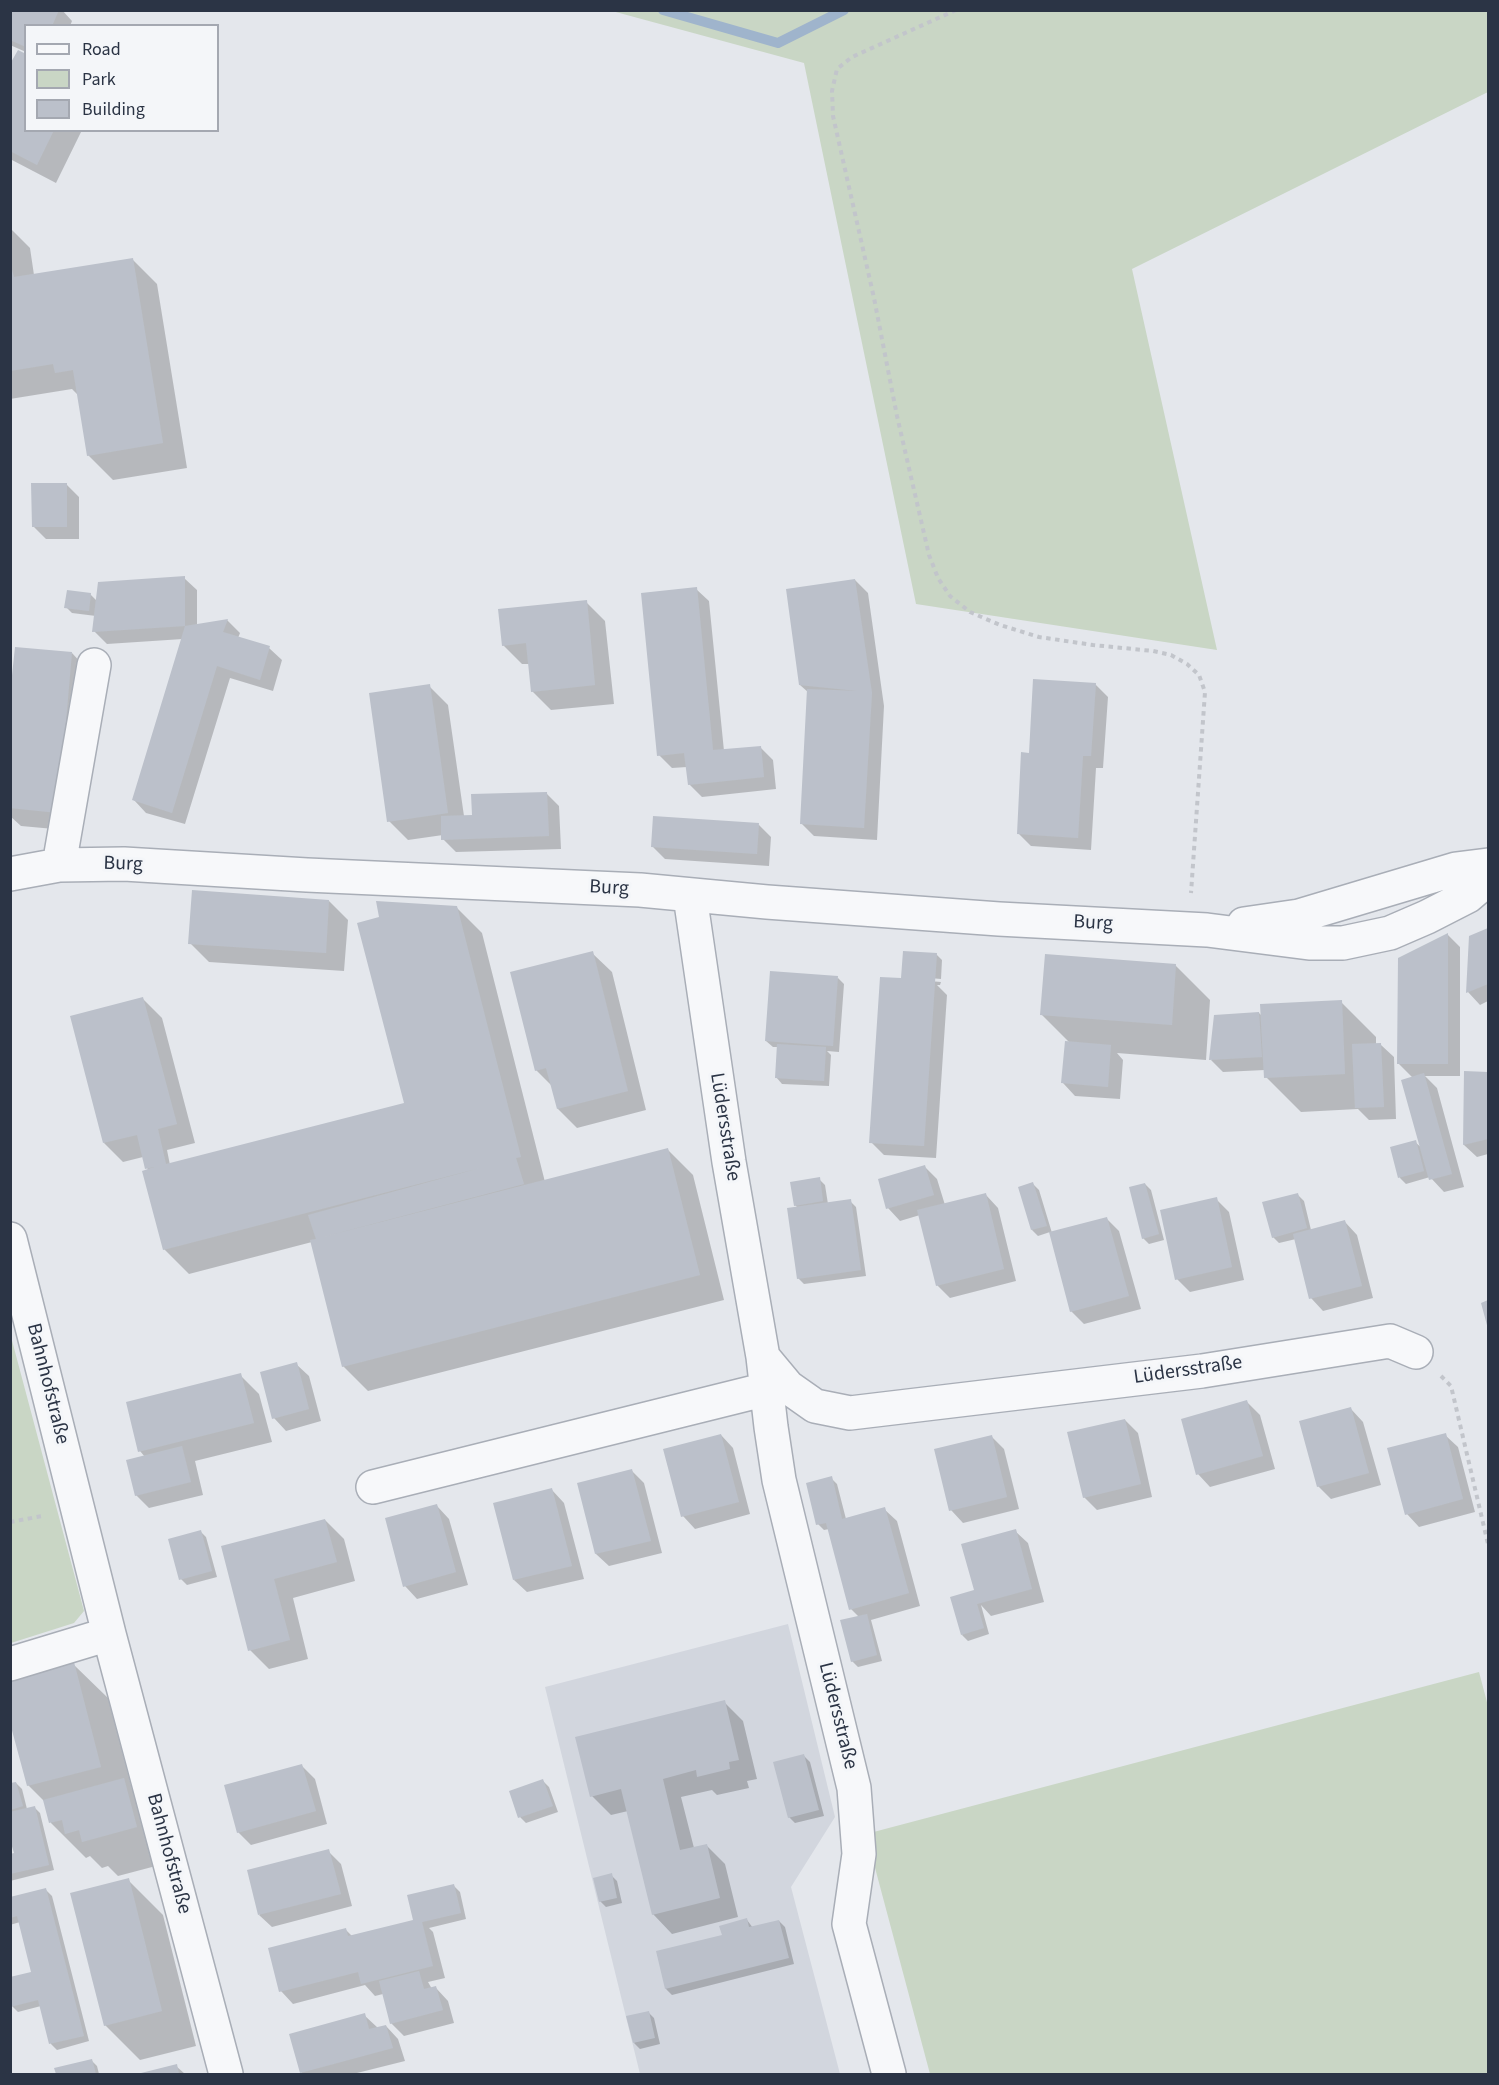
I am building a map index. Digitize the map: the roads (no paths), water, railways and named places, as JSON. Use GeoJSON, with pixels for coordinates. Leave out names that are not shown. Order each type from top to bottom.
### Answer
{"type":"FeatureCollection","features":[{"type":"Feature","properties":{"kind":"street"},"geometry":{"type":"LineString","coordinates":[[59,865],[94,666]]}},
{"type":"Feature","properties":{"kind":"street","name":"Burg"},"geometry":{"type":"LineString","coordinates":[[10,874],[59,865],[124,864],[307,876],[640,890],[690,896],[999,919],[1198,930],[1310,943],[1343,943],[1390,933],[1427,918],[1468,896],[1488,879]]}},
{"type":"Feature","properties":{"kind":"street","name":"Burg"},"geometry":{"type":"LineString","coordinates":[[1198,930],[1299,916],[1456,869],[1488,865]]}},
{"type":"Feature","properties":{"kind":"street","name":"Lüdersstraße"},"geometry":{"type":"LineString","coordinates":[[690,896],[729,1162],[763,1357],[779,1480],[854,1788],[859,1854],[849,1924],[889,2074]]}},
{"type":"Feature","properties":{"kind":"street","name":"Bahnhofstraße"},"geometry":{"type":"LineString","coordinates":[[10,1239],[109,1634],[226,2074]]}},
{"type":"Feature","properties":{"kind":"street","name":"Lüdersstraße"},"geometry":{"type":"LineString","coordinates":[[763,1357],[788,1387],[815,1406],[850,1413],[1202,1371],[1390,1341],[1416,1352]]}},
{"type":"Feature","properties":{"kind":"street"},"geometry":{"type":"LineString","coordinates":[[373,1486],[767,1389]]}},
{"type":"Feature","properties":{"kind":"street"},"geometry":{"type":"LineString","coordinates":[[10,1664],[109,1634]]}},
{"type":"Feature","properties":{"kind":"waterway"},"geometry":{"type":"LineString","coordinates":[[663,10],[778,43],[844,10]]}}]}
